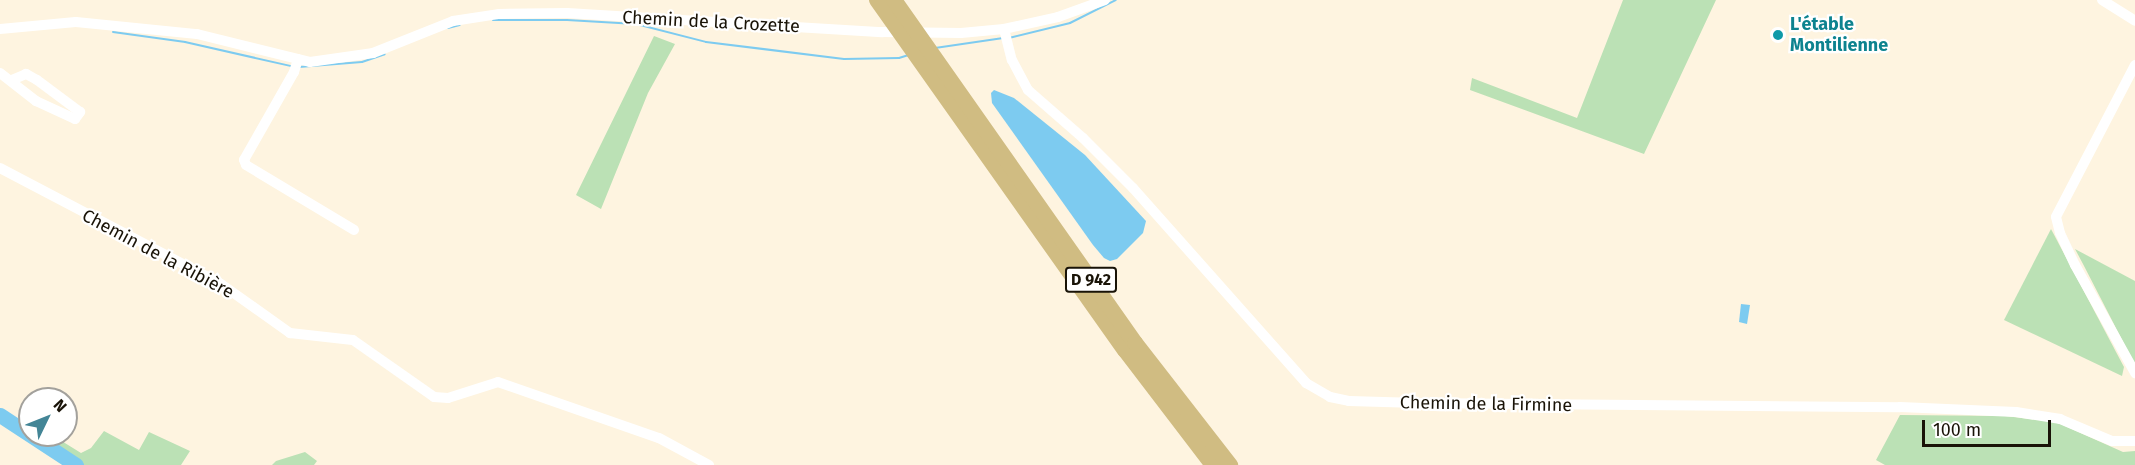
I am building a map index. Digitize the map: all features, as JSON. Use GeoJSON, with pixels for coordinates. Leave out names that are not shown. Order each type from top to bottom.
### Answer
{"type":"FeatureCollection","features":[{"type":"Feature","properties":{"kind":"highway","name":"D 942"},"geometry":{"type":"LineString","coordinates":[[877,0],[1125,350],[1213,465]]}},
{"type":"Feature","properties":{"kind":"highway","name":"D 942"},"geometry":{"type":"LineString","coordinates":[[894,0],[1135,343],[1230,465]]}},
{"type":"Feature","properties":{"kind":"street","name":"Chemin de la Crozette"},"geometry":{"type":"LineString","coordinates":[[0,30],[76,22],[197,34],[310,62],[373,53],[453,21],[499,14],[567,13],[628,18],[710,20],[882,33],[961,33],[1004,29],[1058,17],[1105,0]]}},
{"type":"Feature","properties":{"kind":"street"},"geometry":{"type":"LineString","coordinates":[[2102,0],[2135,21]]}},
{"type":"Feature","properties":{"kind":"street","name":"Chemin de la Firmine"},"geometry":{"type":"LineString","coordinates":[[1004,29],[1012,60],[1028,90],[1083,138],[1125,180],[1306,383],[1330,397],[1349,401],[1418,403],[1900,406],[2016,412],[2060,419],[2112,441],[2135,441]]}},
{"type":"Feature","properties":{"kind":"street"},"geometry":{"type":"LineString","coordinates":[[298,59],[294,72],[244,160],[246,165],[354,230]]}},
{"type":"Feature","properties":{"kind":"street"},"geometry":{"type":"LineString","coordinates":[[2135,66],[2056,217],[2060,233],[2075,265],[2135,373]]}},
{"type":"Feature","properties":{"kind":"street"},"geometry":{"type":"LineString","coordinates":[[0,73],[12,80],[36,101],[75,119],[80,112],[26,74],[12,80]]}},
{"type":"Feature","properties":{"kind":"street","name":"Chemin de la Ribière"},"geometry":{"type":"LineString","coordinates":[[0,168],[221,284],[290,333],[353,340],[434,398],[448,398],[498,382],[659,438],[709,465]]}},
{"type":"Feature","properties":{"kind":"green space"},"geometry":{"type":"Polygon","coordinates":[[[1623,0],[1716,0],[1644,154],[1470,90],[1472,78],[1577,118],[1623,0]]]}},
{"type":"Feature","properties":{"kind":"green space"},"geometry":{"type":"Polygon","coordinates":[[[654,36],[675,44],[648,93],[601,209],[576,195],[654,36]]]}},
{"type":"Feature","properties":{"kind":"green space"},"geometry":{"type":"Polygon","coordinates":[[[2051,229],[2124,367],[2122,376],[2004,320],[2051,229]]]}},
{"type":"Feature","properties":{"kind":"green space"},"geometry":{"type":"Polygon","coordinates":[[[2075,249],[2135,281],[2135,365],[2083,264],[2075,249]]]}},
{"type":"Feature","properties":{"kind":"green space"},"geometry":{"type":"Polygon","coordinates":[[[1900,415],[2005,416],[2056,422],[2123,452],[2135,451],[2135,465],[1885,465],[1876,460],[1900,415]]]}},
{"type":"Feature","properties":{"kind":"green space"},"geometry":{"type":"Polygon","coordinates":[[[104,431],[139,450],[149,432],[190,451],[181,465],[79,465],[51,447],[71,447],[81,453],[91,448],[104,431]]]}},
{"type":"Feature","properties":{"kind":"green space"},"geometry":{"type":"Polygon","coordinates":[[[305,452],[317,461],[314,465],[272,465],[276,461],[305,452]]]}},
{"type":"Feature","properties":{"kind":"water"},"geometry":{"type":"Polygon","coordinates":[[[994,90],[1014,98],[1085,155],[1146,221],[1143,233],[1117,259],[1110,261],[1104,258],[1093,245],[992,103],[991,93],[994,90]]]}},
{"type":"Feature","properties":{"kind":"water"},"geometry":{"type":"Polygon","coordinates":[[[1741,304],[1750,305],[1747,324],[1739,322],[1741,304]]]}},
{"type":"Feature","properties":{"kind":"waterway"},"geometry":{"type":"LineString","coordinates":[[1009,38],[1070,23],[1116,0]]}},
{"type":"Feature","properties":{"kind":"waterway"},"geometry":{"type":"LineString","coordinates":[[493,20],[567,20],[636,24],[706,42],[844,59],[899,58],[909,55]]}},
{"type":"Feature","properties":{"kind":"waterway"},"geometry":{"type":"LineString","coordinates":[[448,28],[460,25]]}},
{"type":"Feature","properties":{"kind":"waterway"},"geometry":{"type":"LineString","coordinates":[[113,32],[185,42],[291,66]]}},
{"type":"Feature","properties":{"kind":"waterway"},"geometry":{"type":"LineString","coordinates":[[935,48],[1003,38]]}},
{"type":"Feature","properties":{"kind":"waterway"},"geometry":{"type":"LineString","coordinates":[[299,67],[362,62],[385,54]]}},
{"type":"Feature","properties":{"kind":"waterway"},"geometry":{"type":"LineString","coordinates":[[0,415],[76,465]]}},
{"type":"Feature","properties":{"kind":"place","name":"L'étable Montilienne"},"geometry":{"type":"Point","coordinates":[1778,35]}}]}
